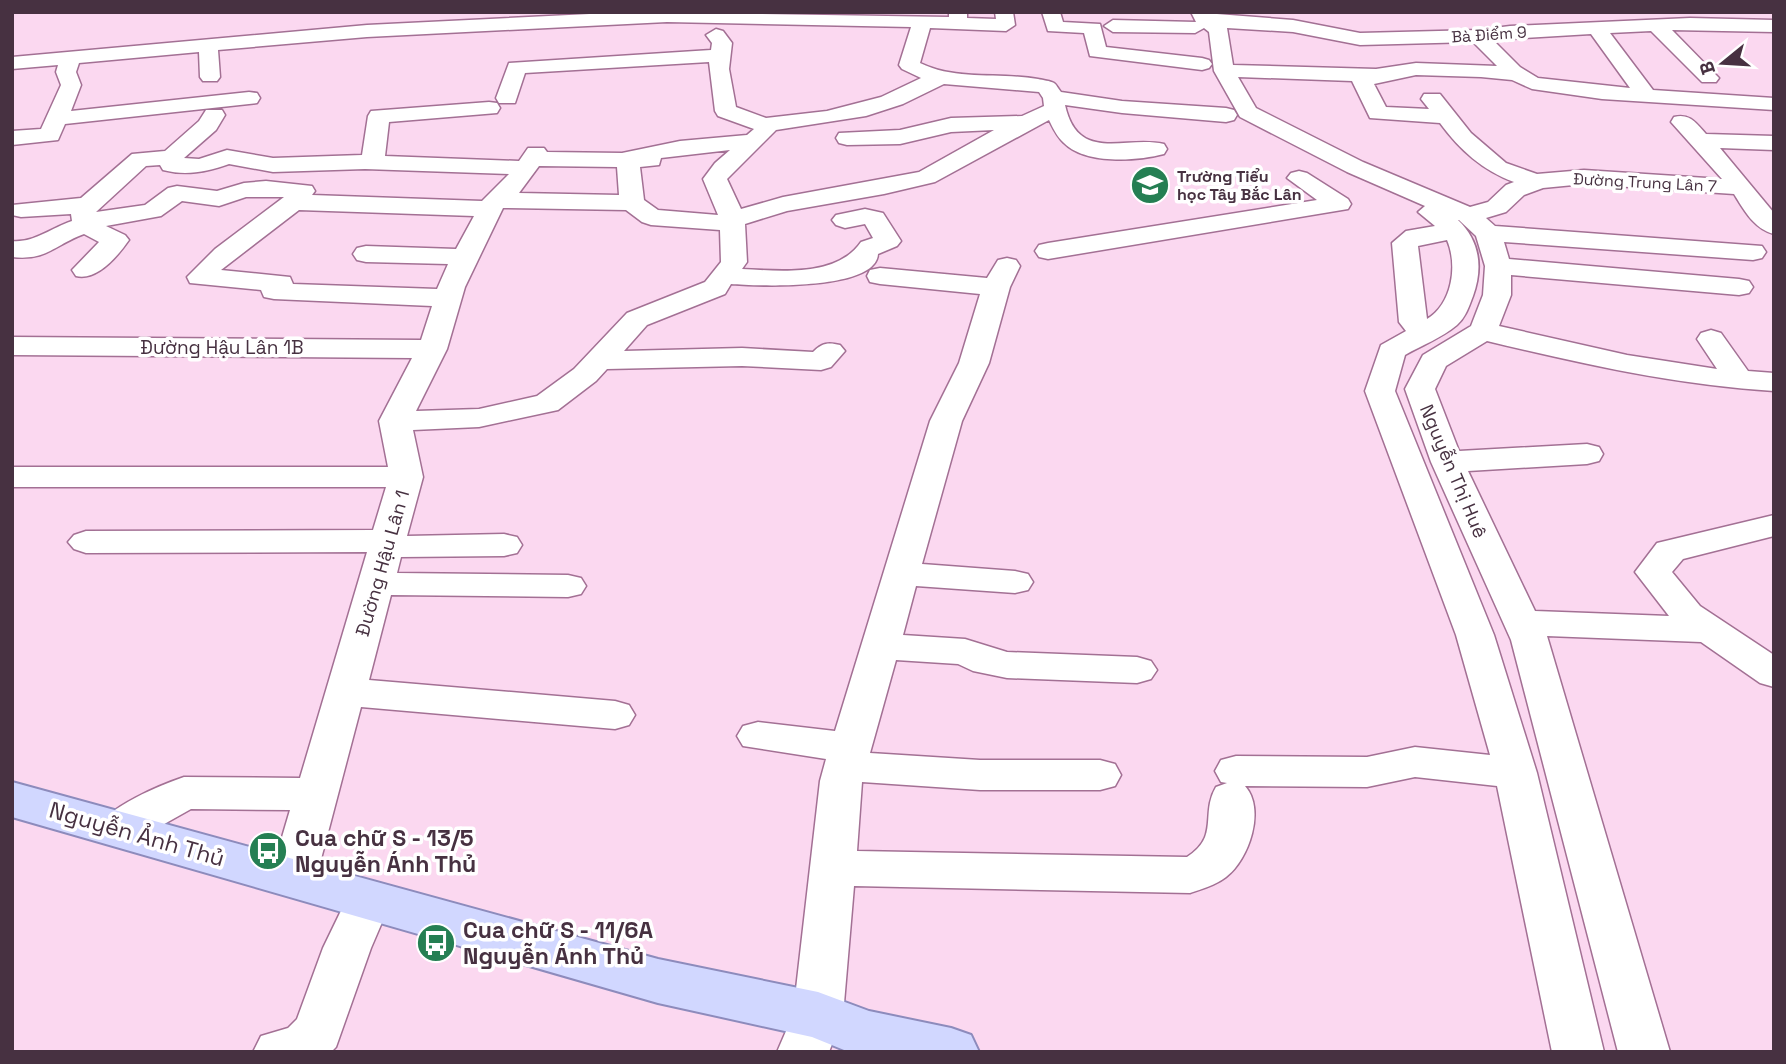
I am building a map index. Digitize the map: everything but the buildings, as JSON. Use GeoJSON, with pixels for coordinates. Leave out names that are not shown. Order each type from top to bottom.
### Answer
{"type":"FeatureCollection","features":[{"type":"Feature","properties":{"kind":"main road","name":"Nguyễn Ảnh Thủ"},"geometry":{"type":"LineString","coordinates":[[12,799],[657,981],[810,1033],[866,1034],[951,1052]]}},
{"type":"Feature","properties":{"kind":"street"},"geometry":{"type":"LineString","coordinates":[[1495,12],[1510,32]]}},
{"type":"Feature","properties":{"kind":"street"},"geometry":{"type":"LineString","coordinates":[[710,14],[715,34],[722,43],[719,80],[726,111],[746,146]]}},
{"type":"Feature","properties":{"kind":"street"},"geometry":{"type":"LineString","coordinates":[[12,63],[208,44],[264,31],[368,22],[710,14],[922,22],[958,18],[1053,19],[1093,29],[1095,50],[1103,54],[1202,64]]}},
{"type":"Feature","properties":{"kind":"street"},"geometry":{"type":"LineString","coordinates":[[1290,21],[1324,20],[1330,15]]}},
{"type":"Feature","properties":{"kind":"street","name":"Bà Điểm 9"},"geometry":{"type":"LineString","coordinates":[[1113,26],[1200,20],[1290,21],[1360,39],[1478,36],[1510,32],[1656,26],[1684,18],[1774,26]]}},
{"type":"Feature","properties":{"kind":"street"},"geometry":{"type":"LineString","coordinates":[[294,201],[493,205],[632,203],[651,217],[714,223],[732,220],[782,204],[924,178],[1030,121],[1054,103],[1226,115],[1202,64],[1200,20]]}},
{"type":"Feature","properties":{"kind":"street","name":"Nguyễn Thị Huê"},"geometry":{"type":"LineString","coordinates":[[1200,20],[1218,30],[1224,71],[1248,113],[1345,169]]}},
{"type":"Feature","properties":{"kind":"street"},"geometry":{"type":"LineString","coordinates":[[922,22],[909,65],[939,79]]}},
{"type":"Feature","properties":{"kind":"street"},"geometry":{"type":"LineString","coordinates":[[1656,26],[1709,78]]}},
{"type":"Feature","properties":{"kind":"street"},"geometry":{"type":"LineString","coordinates":[[1596,28],[1646,95]]}},
{"type":"Feature","properties":{"kind":"street"},"geometry":{"type":"LineString","coordinates":[[1478,36],[1518,74],[1532,83],[1556,88],[1774,103]]}},
{"type":"Feature","properties":{"kind":"street"},"geometry":{"type":"LineString","coordinates":[[208,44],[210,77]]}},
{"type":"Feature","properties":{"kind":"street"},"geometry":{"type":"LineString","coordinates":[[373,162],[380,116],[498,103],[516,67],[579,73],[719,55]]}},
{"type":"Feature","properties":{"kind":"street"},"geometry":{"type":"LineString","coordinates":[[12,138],[50,135],[71,85],[66,72],[71,58]]}},
{"type":"Feature","properties":{"kind":"street"},"geometry":{"type":"LineString","coordinates":[[1224,71],[1374,75],[1440,70],[1518,74]]}},
{"type":"Feature","properties":{"kind":"street"},"geometry":{"type":"LineString","coordinates":[[1374,75],[1362,81],[1378,113],[1447,117]]}},
{"type":"Feature","properties":{"kind":"street"},"geometry":{"type":"LineString","coordinates":[[628,159],[647,152],[680,148],[746,146],[823,118],[900,98],[921,84],[939,79],[1046,87],[1070,136],[1087,146],[1115,150],[1156,149]]}},
{"type":"Feature","properties":{"kind":"street"},"geometry":{"type":"LineString","coordinates":[[154,108],[159,85]]}},
{"type":"Feature","properties":{"kind":"street"},"geometry":{"type":"LineString","coordinates":[[55,119],[249,98]]}},
{"type":"Feature","properties":{"kind":"street"},"geometry":{"type":"LineString","coordinates":[[1432,98],[1463,138],[1498,167],[1536,182]]}},
{"type":"Feature","properties":{"kind":"street"},"geometry":{"type":"LineString","coordinates":[[12,248],[31,251],[62,233],[85,215],[140,159],[171,158],[208,125],[214,115]]}},
{"type":"Feature","properties":{"kind":"street","name":"Nguyễn Thị Huê"},"geometry":{"type":"LineString","coordinates":[[1226,115],[1345,169],[1477,236]]}},
{"type":"Feature","properties":{"kind":"street"},"geometry":{"type":"LineString","coordinates":[[848,138],[886,147],[912,135],[951,125],[1030,121]]}},
{"type":"Feature","properties":{"kind":"street","name":"Đường Trung Lân 7"},"geometry":{"type":"LineString","coordinates":[[1742,187],[1689,131],[1774,144]]}},
{"type":"Feature","properties":{"kind":"street"},"geometry":{"type":"LineString","coordinates":[[171,158],[171,164],[188,167],[228,157],[273,165],[628,159],[792,141]]}},
{"type":"Feature","properties":{"kind":"street"},"geometry":{"type":"LineString","coordinates":[[532,160],[513,186],[493,205],[465,257],[448,298],[432,349],[395,421],[479,418],[547,403],[585,375],[637,319],[716,288],[734,262],[729,205],[715,179],[746,146]]}},
{"type":"Feature","properties":{"kind":"street"},"geometry":{"type":"LineString","coordinates":[[628,159],[632,203]]}},
{"type":"Feature","properties":{"kind":"street"},"geometry":{"type":"LineString","coordinates":[[1048,251],[1339,204],[1299,178],[1345,169]]}},
{"type":"Feature","properties":{"kind":"street","name":"Đường Trung Lân 7"},"geometry":{"type":"LineString","coordinates":[[1477,236],[1497,207],[1516,190],[1536,182],[1584,177],[1742,187]]}},
{"type":"Feature","properties":{"kind":"street"},"geometry":{"type":"LineString","coordinates":[[881,207],[930,199],[931,188],[924,178]]}},
{"type":"Feature","properties":{"kind":"street"},"geometry":{"type":"LineString","coordinates":[[1742,187],[1758,212],[1774,226]]}},
{"type":"Feature","properties":{"kind":"street"},"geometry":{"type":"LineString","coordinates":[[21,210],[103,218],[152,211],[177,193],[219,199],[244,190],[260,191],[266,188],[303,191],[200,277],[280,283],[274,291],[448,298]]}},
{"type":"Feature","properties":{"kind":"street"},"geometry":{"type":"LineString","coordinates":[[85,215],[116,240],[85,270]]}},
{"type":"Feature","properties":{"kind":"street"},"geometry":{"type":"LineString","coordinates":[[845,220],[865,216],[874,218],[888,241],[872,260]]}},
{"type":"Feature","properties":{"kind":"street"},"geometry":{"type":"LineString","coordinates":[[1424,332],[1413,322],[1405,243],[1415,236],[1477,236],[1753,252]]}},
{"type":"Feature","properties":{"kind":"street"},"geometry":{"type":"LineString","coordinates":[[1477,236],[1739,286]]}},
{"type":"Feature","properties":{"kind":"street"},"geometry":{"type":"LineString","coordinates":[[1477,236],[1497,295],[1483,331],[1658,372],[1774,382]]}},
{"type":"Feature","properties":{"kind":"street","name":"Nguyễn Thị Huê"},"geometry":{"type":"LineString","coordinates":[[1477,236],[1464,242],[1468,263],[1464,287],[1451,317],[1391,351],[1380,391],[1475,635],[1516,773],[1578,1052]]}},
{"type":"Feature","properties":{"kind":"street"},"geometry":{"type":"LineString","coordinates":[[366,254],[465,257]]}},
{"type":"Feature","properties":{"kind":"street"},"geometry":{"type":"LineString","coordinates":[[724,275],[805,278],[872,260],[1001,277],[974,363],[946,421],[841,781],[810,1033]]}},
{"type":"Feature","properties":{"kind":"street","name":"Nguyễn Thị Huê"},"geometry":{"type":"LineString","coordinates":[[1483,331],[1433,361],[1420,389],[1447,462],[1530,640],[1644,1052]]}},
{"type":"Feature","properties":{"kind":"street"},"geometry":{"type":"LineString","coordinates":[[1711,339],[1740,381]]}},
{"type":"Feature","properties":{"kind":"street","name":"Đường Hậu Lân 1B"},"geometry":{"type":"LineString","coordinates":[[12,346],[432,349]]}},
{"type":"Feature","properties":{"kind":"street"},"geometry":{"type":"LineString","coordinates":[[631,360],[673,346],[821,361],[830,351]]}},
{"type":"Feature","properties":{"kind":"street"},"geometry":{"type":"LineString","coordinates":[[600,360],[631,360],[662,368],[817,384]]}},
{"type":"Feature","properties":{"kind":"street","name":"Đường Hậu Lân 1"},"geometry":{"type":"LineString","coordinates":[[293,878],[406,477],[395,421]]}},
{"type":"Feature","properties":{"kind":"street"},"geometry":{"type":"LineString","coordinates":[[1447,462],[1587,454]]}},
{"type":"Feature","properties":{"kind":"street"},"geometry":{"type":"LineString","coordinates":[[12,477],[406,477]]}},
{"type":"Feature","properties":{"kind":"street"},"geometry":{"type":"LineString","coordinates":[[1768,663],[1699,622],[1653,572],[1670,551],[1774,525]]}},
{"type":"Feature","properties":{"kind":"street"},"geometry":{"type":"LineString","coordinates":[[86,542],[504,545]]}},
{"type":"Feature","properties":{"kind":"street"},"geometry":{"type":"LineString","coordinates":[[902,574],[1015,582]]}},
{"type":"Feature","properties":{"kind":"street"},"geometry":{"type":"LineString","coordinates":[[376,584],[568,586]]}},
{"type":"Feature","properties":{"kind":"street"},"geometry":{"type":"LineString","coordinates":[[1522,623],[1699,622]]}},
{"type":"Feature","properties":{"kind":"street"},"geometry":{"type":"LineString","coordinates":[[880,646],[965,652],[987,662],[1007,665],[1138,670]]}},
{"type":"Feature","properties":{"kind":"street"},"geometry":{"type":"LineString","coordinates":[[345,692],[615,715]]}},
{"type":"Feature","properties":{"kind":"street"},"geometry":{"type":"LineString","coordinates":[[758,736],[848,757],[979,775],[1100,775]]}},
{"type":"Feature","properties":{"kind":"street"},"geometry":{"type":"LineString","coordinates":[[832,868],[1190,875],[1211,866],[1230,838],[1233,784],[1367,772],[1415,762],[1516,773]]}},
{"type":"Feature","properties":{"kind":"street"},"geometry":{"type":"LineString","coordinates":[[118,828],[184,793],[316,793]]}},
{"type":"Feature","properties":{"kind":"street"},"geometry":{"type":"LineString","coordinates":[[279,1052],[302,1047],[318,1032],[347,948],[369,899]]}},
{"type":"Feature","properties":{"kind":"place","name":"Trường Tiểu học Tây Bắc Lân"},"geometry":{"type":"Point","coordinates":[1150,185]}},
{"type":"Feature","properties":{"kind":"place","name":"Cua chữ S - 13/5 Nguyễn Ánh Thủ"},"geometry":{"type":"Point","coordinates":[268,851]}},
{"type":"Feature","properties":{"kind":"place","name":"Cua chữ S - 11/6A Nguyễn Ánh Thủ"},"geometry":{"type":"Point","coordinates":[436,943]}}]}
